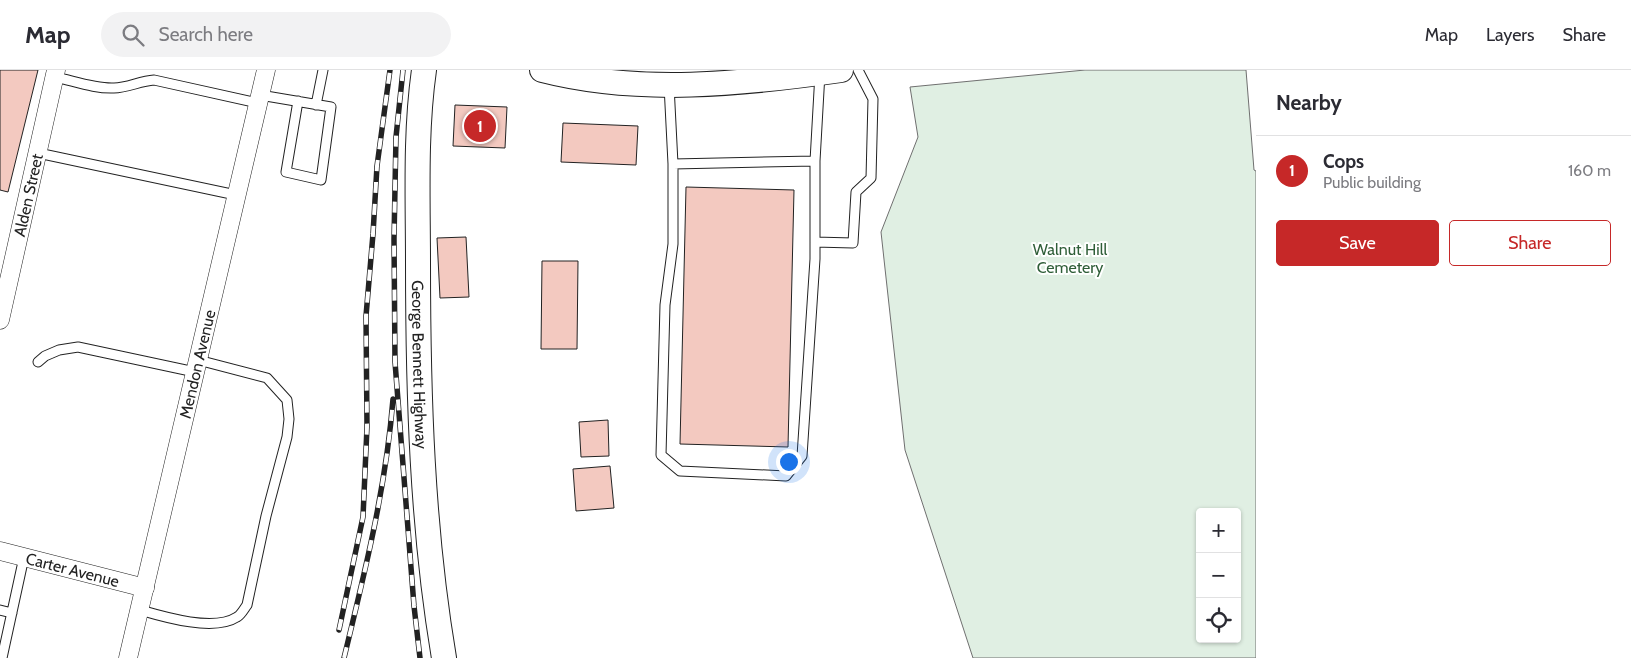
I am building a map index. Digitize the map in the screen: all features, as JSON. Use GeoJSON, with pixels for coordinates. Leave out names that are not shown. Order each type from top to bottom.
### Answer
{"type":"FeatureCollection","features":[{"type":"Feature","properties":{"kind":"main road","name":"George Bennett Highway"},"geometry":{"type":"LineString","coordinates":[[424,70],[421,93],[418,184],[419,376],[425,494],[435,603],[444,658]]}},
{"type":"Feature","properties":{"kind":"main road"},"geometry":{"type":"LineString","coordinates":[[554,71],[602,81],[670,84],[727,82],[827,71]]}},
{"type":"Feature","properties":{"kind":"street","name":"Mendon Avenue"},"geometry":{"type":"LineString","coordinates":[[128,658],[266,70]]}},
{"type":"Feature","properties":{"kind":"street","name":"Alden Street"},"geometry":{"type":"LineString","coordinates":[[0,320],[56,73]]}},
{"type":"Feature","properties":{"kind":"street","name":"Carter Avenue"},"geometry":{"type":"LineString","coordinates":[[0,551],[145,588]]}},
{"type":"Feature","properties":{"kind":"lane"},"geometry":{"type":"LineString","coordinates":[[316,105],[323,70]]}},
{"type":"Feature","properties":{"kind":"lane"},"geometry":{"type":"LineString","coordinates":[[815,242],[853,243],[856,192],[871,178],[873,99],[858,70]]}},
{"type":"Feature","properties":{"kind":"lane"},"geometry":{"type":"LineString","coordinates":[[670,84],[674,244],[665,305],[661,455],[680,470],[786,476],[802,456],[815,242],[814,161],[827,71]]}},
{"type":"Feature","properties":{"kind":"lane"},"geometry":{"type":"LineString","coordinates":[[56,73],[101,87],[116,88],[154,80],[259,99],[298,102],[331,108],[321,180],[286,172],[298,102]]}},
{"type":"Feature","properties":{"kind":"lane"},"geometry":{"type":"LineString","coordinates":[[38,153],[236,195]]}},
{"type":"Feature","properties":{"kind":"lane"},"geometry":{"type":"LineString","coordinates":[[673,164],[814,161]]}},
{"type":"Feature","properties":{"kind":"lane"},"geometry":{"type":"LineString","coordinates":[[38,362],[45,356],[59,350],[78,347],[266,378],[286,400],[289,419],[287,436],[266,516],[247,605],[238,617],[224,622],[207,623],[179,621],[140,610]]}},
{"type":"Feature","properties":{"kind":"lane"},"geometry":{"type":"LineString","coordinates":[[2,658],[24,558]]}},
{"type":"Feature","properties":{"kind":"lane"},"geometry":{"type":"LineString","coordinates":[[0,610],[12,613]]}},
{"type":"Feature","properties":{"kind":"green space","name":"Walnut Hill Cemetery"},"geometry":{"type":"Polygon","coordinates":[[[1085,70],[1246,70],[1254,170],[1256,171],[1256,658],[973,658],[905,450],[881,232],[918,137],[910,87],[1085,70]]]}},
{"type":"Feature","properties":{"kind":"building"},"geometry":{"type":"Polygon","coordinates":[[[0,70],[38,70],[8,192],[0,190],[0,70]]]}},
{"type":"Feature","properties":{"kind":"building"},"geometry":{"type":"Polygon","coordinates":[[[455,105],[507,107],[505,148],[453,146],[455,105]]]}},
{"type":"Feature","properties":{"kind":"building"},"geometry":{"type":"Polygon","coordinates":[[[563,123],[638,126],[636,165],[561,162],[563,123]]]}},
{"type":"Feature","properties":{"kind":"building"},"geometry":{"type":"Polygon","coordinates":[[[686,187],[794,190],[788,447],[680,444],[686,187]]]}},
{"type":"Feature","properties":{"kind":"building"},"geometry":{"type":"Polygon","coordinates":[[[466,237],[469,297],[440,298],[437,238],[466,237]]]}},
{"type":"Feature","properties":{"kind":"building"},"geometry":{"type":"Polygon","coordinates":[[[542,261],[578,261],[577,349],[541,349],[542,261]]]}},
{"type":"Feature","properties":{"kind":"building"},"geometry":{"type":"Polygon","coordinates":[[[608,420],[609,456],[581,457],[579,422],[608,420]]]}},
{"type":"Feature","properties":{"kind":"building"},"geometry":{"type":"Polygon","coordinates":[[[610,466],[614,508],[576,511],[573,469],[610,466]]]}},
{"type":"Feature","properties":{"kind":"railway"},"geometry":{"type":"LineString","coordinates":[[339,630],[363,517],[367,427],[366,316],[377,166],[390,70]]}},
{"type":"Feature","properties":{"kind":"railway"},"geometry":{"type":"LineString","coordinates":[[403,70],[396,137],[394,239],[395,362],[414,606],[420,658]]}},
{"type":"Feature","properties":{"kind":"railway"},"geometry":{"type":"LineString","coordinates":[[344,658],[380,497],[393,399]]}},
{"type":"Feature","properties":{"kind":"place","name":"Cops"},"geometry":{"type":"Point","coordinates":[480,126]}}]}
